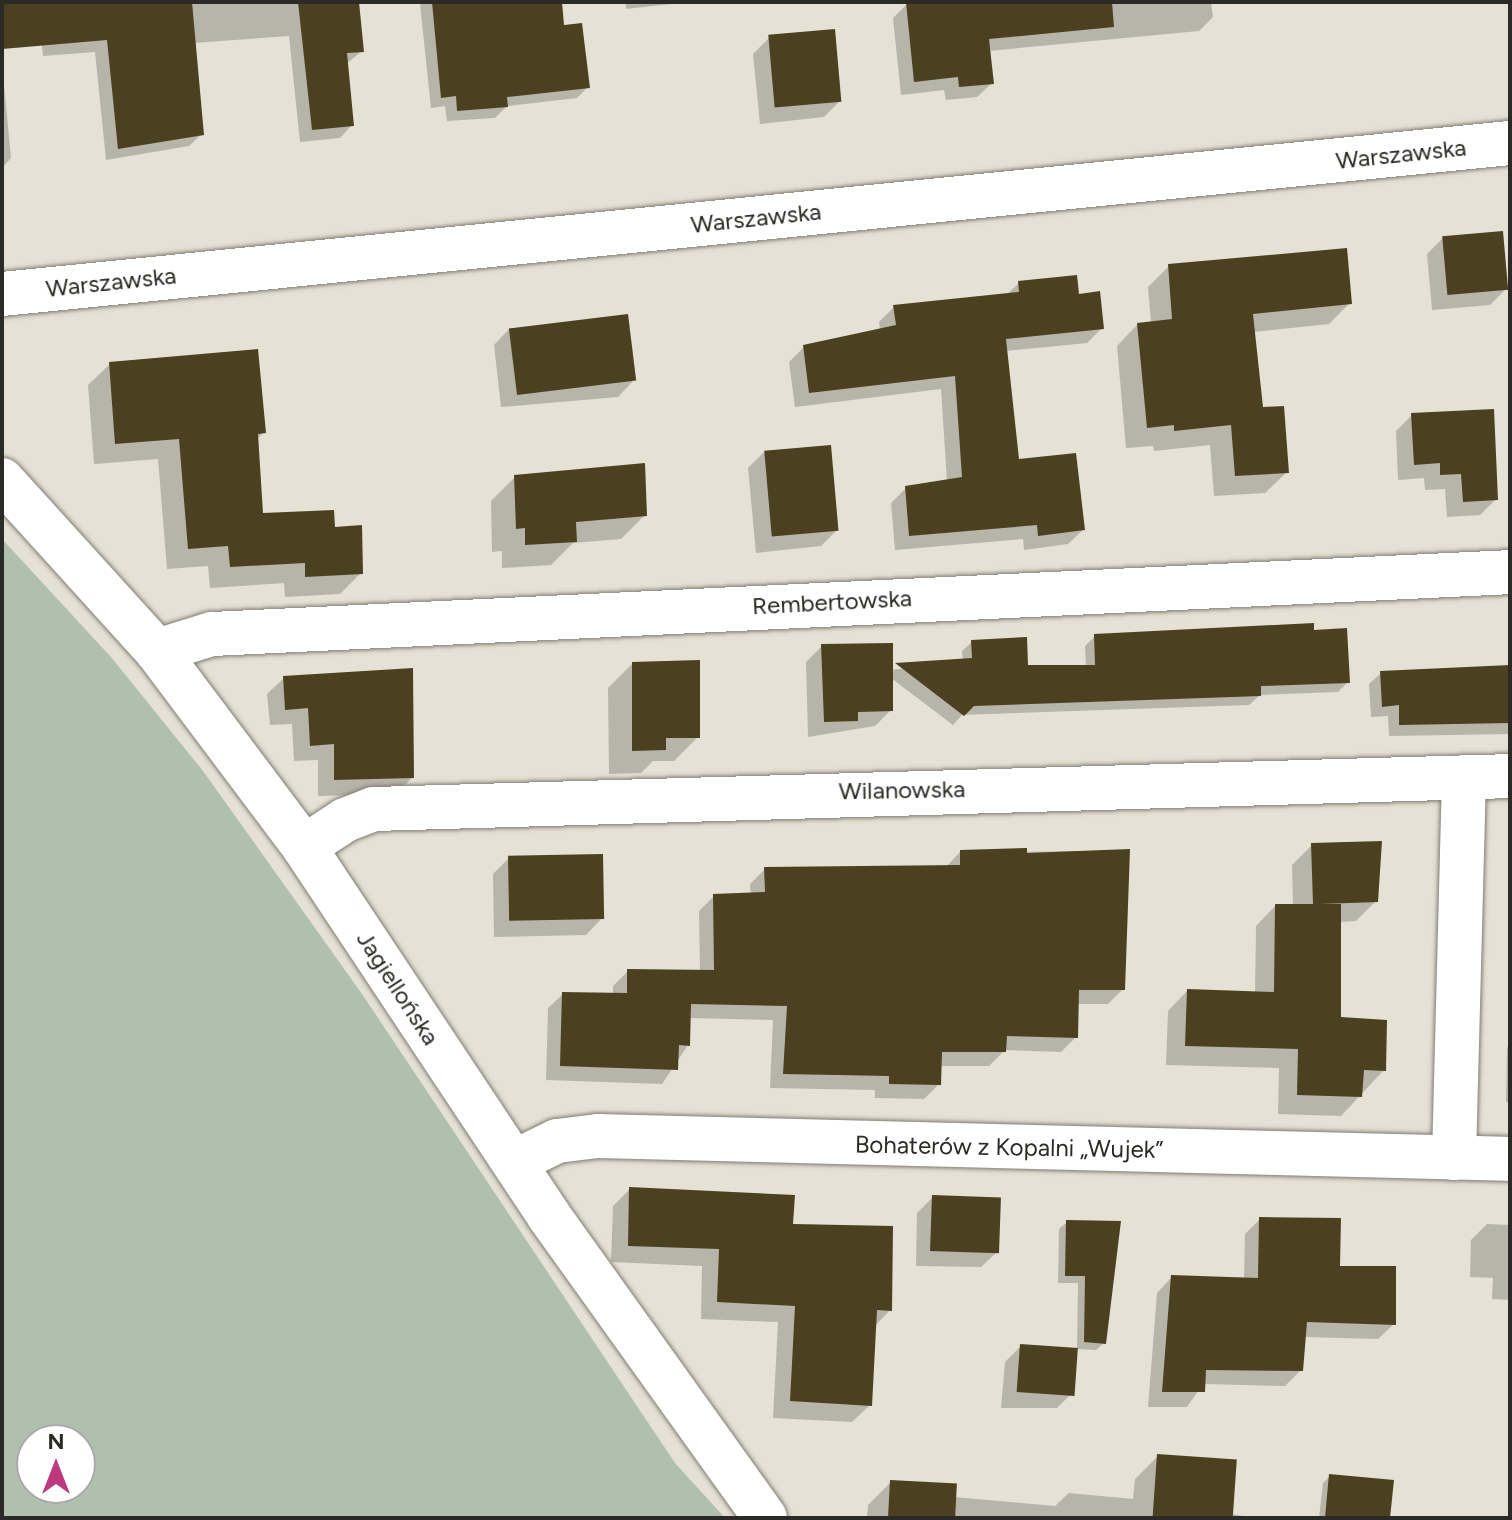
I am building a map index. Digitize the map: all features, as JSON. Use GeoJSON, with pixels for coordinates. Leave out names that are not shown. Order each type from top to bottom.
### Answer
{"type":"FeatureCollection","features":[{"type":"Feature","properties":{"kind":"street","name":"Warszawska"},"geometry":{"type":"LineString","coordinates":[[2,294],[1510,143]]}},
{"type":"Feature","properties":{"kind":"street","name":"Jagiellońska"},"geometry":{"type":"LineString","coordinates":[[2,480],[157,651],[304,847],[514,1162],[765,1518]]}},
{"type":"Feature","properties":{"kind":"street","name":"Rembertowska"},"geometry":{"type":"LineString","coordinates":[[157,651],[212,634],[1510,572]]}},
{"type":"Feature","properties":{"kind":"street","name":"Wilanowska"},"geometry":{"type":"LineString","coordinates":[[304,847],[345,820],[374,809],[1510,776]]}},
{"type":"Feature","properties":{"kind":"street"},"geometry":{"type":"LineString","coordinates":[[1454,1158],[1464,777]]}},
{"type":"Feature","properties":{"kind":"street","name":"Bohaterów z Kopalni „Wujek”"},"geometry":{"type":"LineString","coordinates":[[514,1162],[557,1141],[598,1136],[1510,1159]]}},
{"type":"Feature","properties":{"kind":"green space"},"geometry":{"type":"Polygon","coordinates":[[[2,539],[111,657],[203,771],[362,994],[675,1463],[725,1518],[2,1518],[2,539]]]}},
{"type":"Feature","properties":{"kind":"building"},"geometry":{"type":"Polygon","coordinates":[[[2,2],[192,2],[204,135],[118,149],[107,40],[2,49],[2,2]]]}},
{"type":"Feature","properties":{"kind":"building"},"geometry":{"type":"Polygon","coordinates":[[[298,2],[359,2],[364,52],[347,53],[354,126],[312,130],[298,2]]]}},
{"type":"Feature","properties":{"kind":"building"},"geometry":{"type":"Polygon","coordinates":[[[432,2],[562,2],[564,25],[582,23],[590,88],[507,97],[508,107],[457,111],[456,96],[441,98],[432,2]]]}},
{"type":"Feature","properties":{"kind":"building"},"geometry":{"type":"Polygon","coordinates":[[[906,2],[1112,2],[1114,27],[989,39],[994,84],[959,87],[958,77],[914,82],[906,2]]]}},
{"type":"Feature","properties":{"kind":"building"},"geometry":{"type":"Polygon","coordinates":[[[835,29],[841,102],[775,108],[768,35],[835,29]]]}},
{"type":"Feature","properties":{"kind":"building"},"geometry":{"type":"Polygon","coordinates":[[[1503,231],[1508,290],[1447,295],[1442,236],[1503,231]]]}},
{"type":"Feature","properties":{"kind":"building"},"geometry":{"type":"Polygon","coordinates":[[[1347,248],[1352,304],[1253,314],[1263,407],[1284,406],[1289,473],[1235,476],[1231,425],[1174,431],[1174,425],[1147,428],[1137,323],[1172,319],[1168,264],[1347,248]]]}},
{"type":"Feature","properties":{"kind":"building"},"geometry":{"type":"Polygon","coordinates":[[[1077,275],[1079,294],[1100,291],[1104,329],[1006,339],[1019,459],[1076,453],[1085,530],[1038,536],[1037,525],[909,536],[905,486],[962,477],[955,376],[809,393],[803,345],[896,325],[893,305],[1019,292],[1018,281],[1077,275]]]}},
{"type":"Feature","properties":{"kind":"building"},"geometry":{"type":"Polygon","coordinates":[[[628,314],[636,381],[517,395],[509,329],[628,314]]]}},
{"type":"Feature","properties":{"kind":"building"},"geometry":{"type":"Polygon","coordinates":[[[258,349],[266,433],[258,434],[263,513],[334,510],[335,527],[362,525],[363,574],[305,577],[305,563],[230,567],[228,546],[188,549],[179,439],[115,444],[109,362],[258,349]]]}},
{"type":"Feature","properties":{"kind":"building"},"geometry":{"type":"Polygon","coordinates":[[[1494,409],[1498,500],[1463,502],[1461,474],[1440,475],[1440,463],[1414,465],[1411,413],[1494,409]]]}},
{"type":"Feature","properties":{"kind":"building"},"geometry":{"type":"Polygon","coordinates":[[[831,445],[838,531],[772,537],[764,451],[831,445]]]}},
{"type":"Feature","properties":{"kind":"building"},"geometry":{"type":"Polygon","coordinates":[[[645,463],[647,516],[576,522],[577,542],[525,545],[525,528],[516,529],[514,475],[645,463]]]}},
{"type":"Feature","properties":{"kind":"building"},"geometry":{"type":"Polygon","coordinates":[[[1314,623],[1314,630],[1347,628],[1350,683],[1261,686],[1261,696],[974,706],[964,716],[895,663],[972,658],[971,640],[1027,637],[1028,665],[1095,665],[1094,634],[1314,623]]]}},
{"type":"Feature","properties":{"kind":"building"},"geometry":{"type":"Polygon","coordinates":[[[893,643],[893,711],[858,712],[858,721],[824,722],[821,644],[893,643]]]}},
{"type":"Feature","properties":{"kind":"building"},"geometry":{"type":"Polygon","coordinates":[[[700,660],[700,738],[666,738],[666,750],[632,751],[632,662],[700,660]]]}},
{"type":"Feature","properties":{"kind":"building"},"geometry":{"type":"Polygon","coordinates":[[[1510,665],[1510,723],[1399,725],[1399,705],[1382,707],[1380,671],[1510,665]]]}},
{"type":"Feature","properties":{"kind":"building"},"geometry":{"type":"Polygon","coordinates":[[[413,668],[414,778],[334,780],[334,744],[310,746],[308,708],[285,710],[283,676],[413,668]]]}},
{"type":"Feature","properties":{"kind":"building"},"geometry":{"type":"Polygon","coordinates":[[[1382,841],[1378,902],[1320,904],[1341,904],[1341,1017],[1387,1020],[1386,1071],[1364,1070],[1362,1097],[1297,1095],[1298,1049],[1185,1046],[1187,989],[1274,992],[1275,904],[1313,904],[1311,843],[1382,841]]]}},
{"type":"Feature","properties":{"kind":"building"},"geometry":{"type":"Polygon","coordinates":[[[1027,848],[1027,853],[1130,849],[1125,990],[1079,990],[1078,1038],[1007,1036],[1006,1052],[942,1052],[941,1085],[889,1084],[889,1076],[783,1074],[787,1006],[691,1004],[690,1046],[679,1045],[678,1070],[560,1066],[562,992],[627,993],[627,969],[714,970],[713,894],[765,892],[764,867],[960,865],[960,850],[1027,848]]]}},
{"type":"Feature","properties":{"kind":"building"},"geometry":{"type":"Polygon","coordinates":[[[603,854],[604,919],[509,921],[508,856],[603,854]]]}},
{"type":"Feature","properties":{"kind":"building"},"geometry":{"type":"Polygon","coordinates":[[[629,1187],[795,1195],[793,1224],[893,1226],[892,1311],[877,1310],[872,1406],[790,1401],[795,1306],[717,1302],[719,1249],[628,1246],[629,1187]]]}},
{"type":"Feature","properties":{"kind":"building"},"geometry":{"type":"Polygon","coordinates":[[[932,1195],[1001,1197],[999,1253],[930,1251],[932,1195]]]}},
{"type":"Feature","properties":{"kind":"building"},"geometry":{"type":"Polygon","coordinates":[[[1259,1217],[1341,1218],[1340,1266],[1396,1266],[1396,1325],[1307,1322],[1303,1371],[1206,1370],[1205,1392],[1162,1392],[1171,1275],[1258,1278],[1259,1217]]]}},
{"type":"Feature","properties":{"kind":"building"},"geometry":{"type":"Polygon","coordinates":[[[1066,1220],[1121,1221],[1106,1344],[1084,1342],[1085,1276],[1065,1276],[1066,1220]]]}},
{"type":"Feature","properties":{"kind":"building"},"geometry":{"type":"Polygon","coordinates":[[[1020,1344],[1078,1348],[1075,1396],[1017,1392],[1020,1344]]]}},
{"type":"Feature","properties":{"kind":"building"},"geometry":{"type":"Polygon","coordinates":[[[1157,1454],[1237,1460],[1233,1518],[1153,1518],[1157,1454]]]}},
{"type":"Feature","properties":{"kind":"building"},"geometry":{"type":"Polygon","coordinates":[[[1329,1474],[1394,1480],[1390,1518],[1325,1518],[1329,1474]]]}},
{"type":"Feature","properties":{"kind":"building"},"geometry":{"type":"Polygon","coordinates":[[[890,1480],[957,1484],[955,1518],[888,1518],[890,1480]]]}}]}
